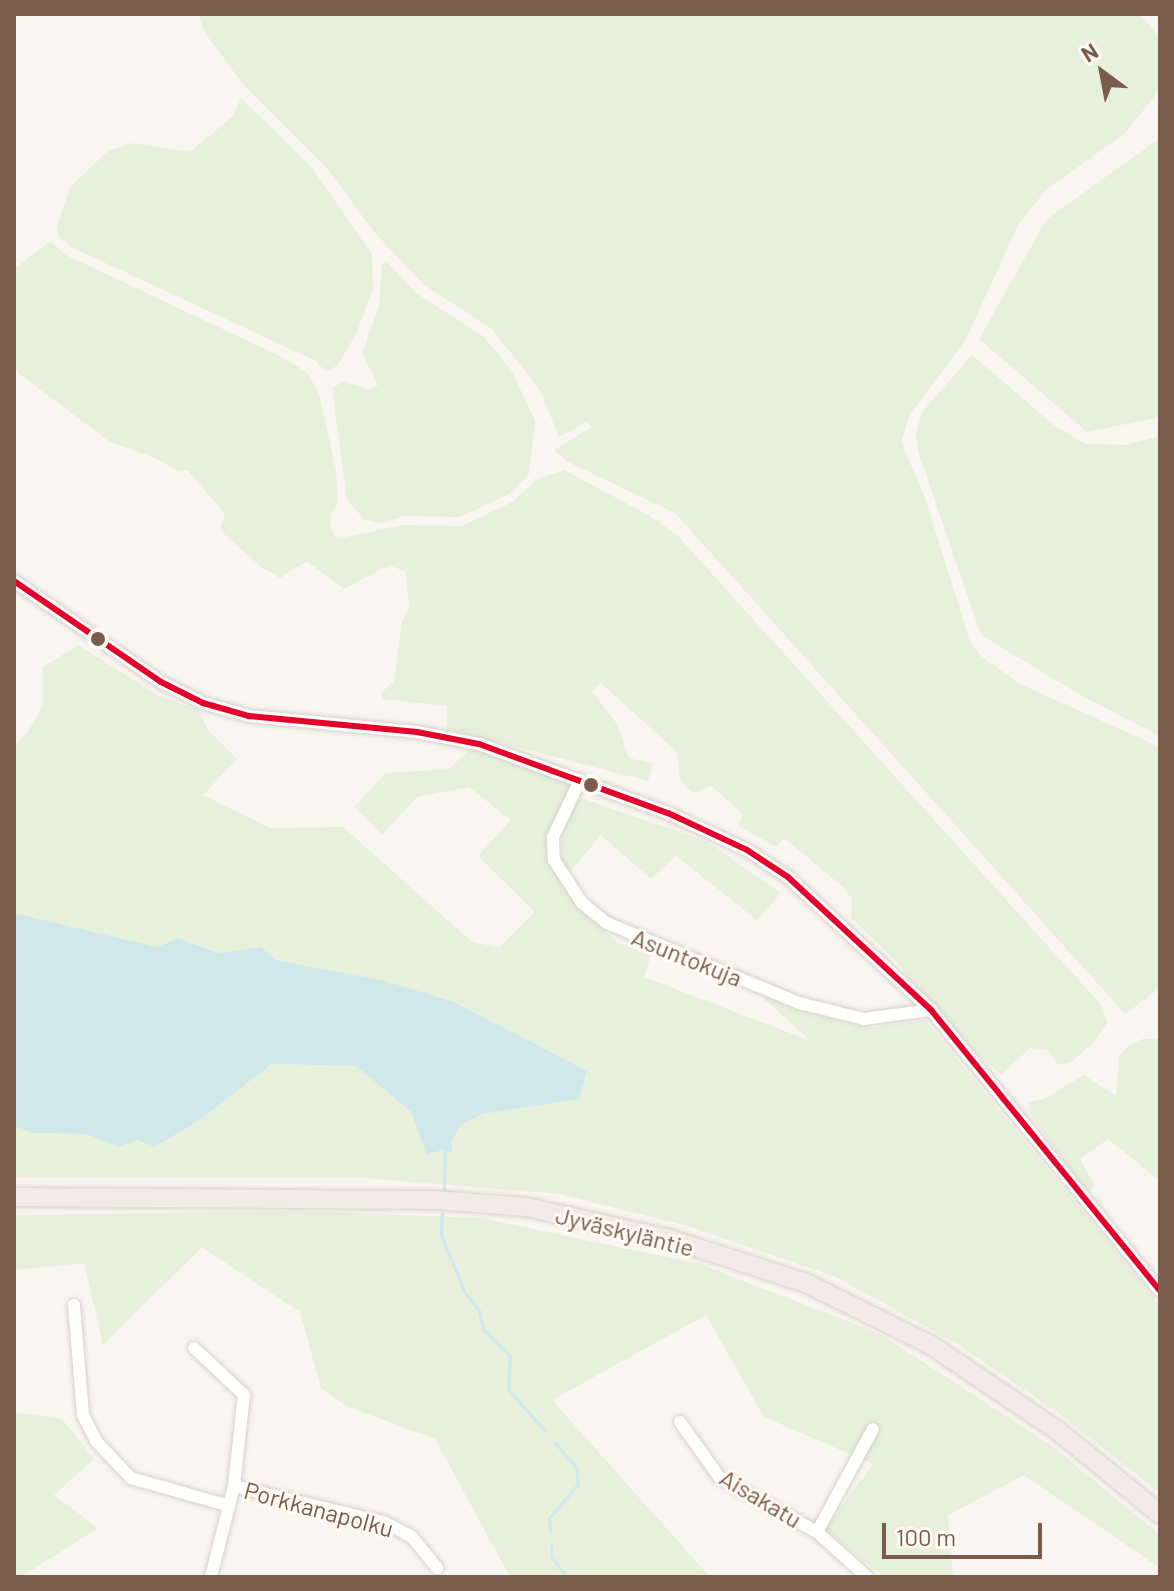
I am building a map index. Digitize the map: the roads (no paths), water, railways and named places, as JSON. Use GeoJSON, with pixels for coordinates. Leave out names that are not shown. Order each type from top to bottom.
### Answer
{"type":"FeatureCollection","features":[{"type":"Feature","properties":{"kind":"highway","name":"Jyväskyläntie"},"geometry":{"type":"LineString","coordinates":[[14,1197],[435,1200],[526,1207],[670,1239],[806,1283],[931,1345],[1058,1431],[1160,1514]]}},
{"type":"Feature","properties":{"kind":"street"},"geometry":{"type":"LineString","coordinates":[[14,581],[161,682],[203,703],[249,716],[417,732],[464,741],[668,813],[747,850],[788,877],[931,1010],[1160,1291]]}},
{"type":"Feature","properties":{"kind":"street","name":"Asuntokuja"},"geometry":{"type":"LineString","coordinates":[[580,780],[553,837],[554,860],[582,903],[607,923],[799,1003],[864,1019],[931,1010]]}},
{"type":"Feature","properties":{"kind":"street"},"geometry":{"type":"LineString","coordinates":[[74,1305],[83,1415],[96,1441],[131,1478],[229,1506]]}},
{"type":"Feature","properties":{"kind":"street"},"geometry":{"type":"LineString","coordinates":[[194,1348],[244,1395],[234,1486],[211,1577]]}},
{"type":"Feature","properties":{"kind":"street","name":"Aisakatu"},"geometry":{"type":"LineString","coordinates":[[680,1422],[720,1478],[817,1532],[867,1577]]}},
{"type":"Feature","properties":{"kind":"street"},"geometry":{"type":"LineString","coordinates":[[817,1532],[873,1429]]}},
{"type":"Feature","properties":{"kind":"street","name":"Porkkanapolku"},"geometry":{"type":"LineString","coordinates":[[234,1486],[386,1523],[412,1537],[437,1568]]}},
{"type":"Feature","properties":{"kind":"water"},"geometry":{"type":"Polygon","coordinates":[[[14,913],[157,947],[178,938],[218,953],[261,947],[276,960],[386,981],[454,1002],[587,1071],[579,1099],[483,1114],[460,1125],[451,1143],[452,1152],[445,1149],[427,1155],[411,1112],[356,1066],[272,1064],[197,1122],[155,1147],[137,1140],[118,1147],[86,1134],[32,1133],[14,1126],[14,913]]]}},
{"type":"Feature","properties":{"kind":"waterway"},"geometry":{"type":"LineString","coordinates":[[444,1192],[445,1149]]}},
{"type":"Feature","properties":{"kind":"waterway"},"geometry":{"type":"LineString","coordinates":[[442,1213],[441,1235],[465,1293],[479,1310],[483,1329],[510,1356],[508,1389],[545,1431]]}},
{"type":"Feature","properties":{"kind":"waterway"},"geometry":{"type":"LineString","coordinates":[[550,1531],[549,1518],[578,1484],[576,1467],[555,1443]]}},
{"type":"Feature","properties":{"kind":"waterway"},"geometry":{"type":"LineString","coordinates":[[551,1544],[552,1557],[566,1577]]}}]}
